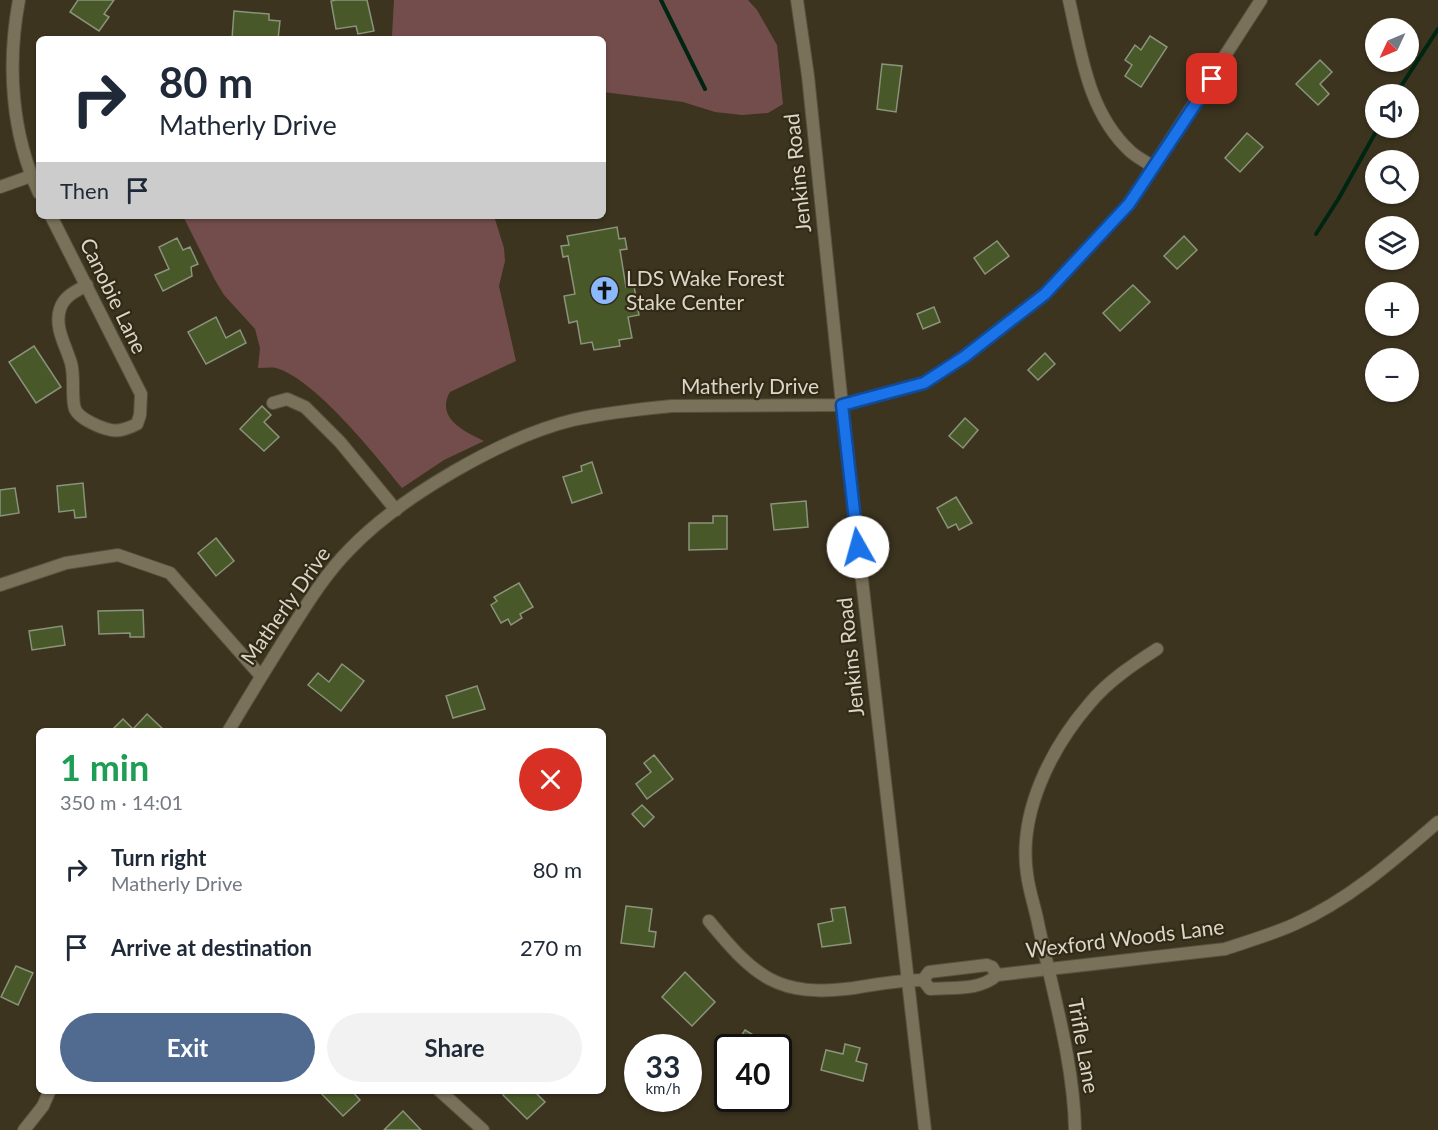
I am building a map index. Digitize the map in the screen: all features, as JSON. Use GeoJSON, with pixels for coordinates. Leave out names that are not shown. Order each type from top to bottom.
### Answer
{"type":"FeatureCollection","features":[{"type":"Feature","properties":{"kind":"street"},"geometry":{"type":"LineString","coordinates":[[19,0],[11,53],[12,81],[17,116],[36,186]]}},
{"type":"Feature","properties":{"kind":"street","name":"Jenkins Road"},"geometry":{"type":"LineString","coordinates":[[797,0],[808,76],[842,405],[925,1130]]}},
{"type":"Feature","properties":{"kind":"street"},"geometry":{"type":"LineString","coordinates":[[1070,0],[1092,93],[1103,119],[1131,152],[1154,168]]}},
{"type":"Feature","properties":{"kind":"street","name":"Matherly Drive"},"geometry":{"type":"LineString","coordinates":[[230,728],[312,596],[349,549],[383,519],[428,488],[491,452],[552,426],[574,420],[672,406],[842,405],[924,383],[964,357],[1045,294],[1129,204],[1261,0]]}},
{"type":"Feature","properties":{"kind":"street"},"geometry":{"type":"LineString","coordinates":[[0,187],[32,176]]}},
{"type":"Feature","properties":{"kind":"street","name":"Canobie Lane"},"geometry":{"type":"LineString","coordinates":[[53,219],[87,285],[141,394],[137,424],[127,429],[112,430],[94,423],[79,415],[75,408],[71,365],[58,324],[59,310],[63,301],[74,291],[87,285]]}},
{"type":"Feature","properties":{"kind":"street"},"geometry":{"type":"LineString","coordinates":[[273,403],[287,399],[305,407],[340,442],[396,510]]}},
{"type":"Feature","properties":{"kind":"street"},"geometry":{"type":"LineString","coordinates":[[0,585],[66,563],[118,555],[170,573],[261,676]]}},
{"type":"Feature","properties":{"kind":"street","name":"Trifle Lane"},"geometry":{"type":"LineString","coordinates":[[1075,1130],[1071,1086],[1027,873],[1026,834],[1040,784],[1061,741],[1090,702],[1133,665],[1157,649]]}},
{"type":"Feature","properties":{"kind":"street","name":"Wexford Woods Lane"},"geometry":{"type":"LineString","coordinates":[[923,980],[930,989],[980,985],[991,981],[997,975],[1225,949],[1296,924],[1346,895],[1376,874],[1438,822]]}},
{"type":"Feature","properties":{"kind":"street","name":"Wexford Woods Lane"},"geometry":{"type":"LineString","coordinates":[[709,921],[754,970],[767,979],[787,987],[828,991],[923,980]]}},
{"type":"Feature","properties":{"kind":"street","name":"Wexford Woods Lane"},"geometry":{"type":"LineString","coordinates":[[923,980],[929,972],[987,965],[993,967],[997,975]]}},
{"type":"Feature","properties":{"kind":"street"},"geometry":{"type":"LineString","coordinates":[[24,1130],[43,1106],[48,1094]]}},
{"type":"Feature","properties":{"kind":"street"},"geometry":{"type":"LineString","coordinates":[[443,1094],[483,1130]]}},
{"type":"Feature","properties":{"kind":"shaded area"},"geometry":{"type":"Polygon","coordinates":[[[394,0],[748,0],[757,10],[777,45],[783,104],[768,113],[742,115],[715,112],[683,102],[606,92],[606,36],[392,36],[394,0]]]}},
{"type":"Feature","properties":{"kind":"shaded area"},"geometry":{"type":"Polygon","coordinates":[[[184,219],[495,219],[504,248],[505,261],[499,286],[516,361],[450,392],[446,401],[446,409],[454,423],[484,441],[444,460],[402,488],[344,420],[308,387],[292,375],[276,368],[258,368],[260,348],[255,329],[224,295],[184,219]]]}},
{"type":"Feature","properties":{"kind":"building"},"geometry":{"type":"Polygon","coordinates":[[[78,0],[114,0],[104,14],[109,17],[99,31],[70,12],[78,0]]]}},
{"type":"Feature","properties":{"kind":"building"},"geometry":{"type":"Polygon","coordinates":[[[367,0],[374,31],[358,34],[356,26],[336,29],[331,1],[367,0]]]}},
{"type":"Feature","properties":{"kind":"building"},"geometry":{"type":"Polygon","coordinates":[[[234,11],[269,14],[269,20],[280,21],[278,36],[232,36],[234,11]]]}},
{"type":"Feature","properties":{"kind":"building"},"geometry":{"type":"Polygon","coordinates":[[[1150,36],[1167,47],[1141,87],[1125,76],[1132,65],[1125,60],[1135,45],[1141,50],[1150,36]]]}},
{"type":"Feature","properties":{"kind":"building"},"geometry":{"type":"Polygon","coordinates":[[[1320,60],[1332,72],[1320,84],[1329,94],[1318,105],[1296,84],[1320,60]]]}},
{"type":"Feature","properties":{"kind":"building"},"geometry":{"type":"Polygon","coordinates":[[[882,64],[902,66],[896,112],[877,109],[882,64]]]}},
{"type":"Feature","properties":{"kind":"building"},"geometry":{"type":"Polygon","coordinates":[[[1247,133],[1263,147],[1240,172],[1225,158],[1247,133]]]}},
{"type":"Feature","properties":{"kind":"building","name":"LDS Wake Forest Stake Center"},"geometry":{"type":"Polygon","coordinates":[[[617,227],[619,239],[625,238],[627,249],[620,250],[626,287],[634,286],[639,315],[628,317],[632,338],[619,340],[620,346],[594,350],[592,342],[581,344],[577,321],[569,323],[564,296],[575,294],[568,256],[563,257],[561,246],[569,245],[567,236],[617,227]]]}},
{"type":"Feature","properties":{"kind":"building"},"geometry":{"type":"Polygon","coordinates":[[[1184,236],[1197,250],[1177,269],[1164,256],[1184,236]]]}},
{"type":"Feature","properties":{"kind":"building"},"geometry":{"type":"Polygon","coordinates":[[[177,238],[183,250],[190,247],[198,264],[191,267],[192,276],[163,291],[155,275],[169,269],[159,247],[177,238]]]}},
{"type":"Feature","properties":{"kind":"building"},"geometry":{"type":"Polygon","coordinates":[[[997,241],[1009,256],[985,274],[974,258],[997,241]]]}},
{"type":"Feature","properties":{"kind":"building"},"geometry":{"type":"Polygon","coordinates":[[[1133,285],[1150,302],[1120,331],[1103,313],[1133,285]]]}},
{"type":"Feature","properties":{"kind":"building"},"geometry":{"type":"Polygon","coordinates":[[[934,307],[940,322],[923,329],[917,314],[934,307]]]}},
{"type":"Feature","properties":{"kind":"building"},"geometry":{"type":"Polygon","coordinates":[[[216,317],[226,338],[240,330],[246,343],[206,364],[188,332],[216,317]]]}},
{"type":"Feature","properties":{"kind":"building"},"geometry":{"type":"Polygon","coordinates":[[[34,346],[61,387],[36,403],[9,362],[34,346]]]}},
{"type":"Feature","properties":{"kind":"building"},"geometry":{"type":"Polygon","coordinates":[[[1045,353],[1055,364],[1038,380],[1028,370],[1045,353]]]}},
{"type":"Feature","properties":{"kind":"building"},"geometry":{"type":"Polygon","coordinates":[[[262,406],[271,415],[264,422],[279,437],[264,451],[240,429],[262,406]]]}},
{"type":"Feature","properties":{"kind":"building"},"geometry":{"type":"Polygon","coordinates":[[[965,418],[978,430],[963,448],[949,436],[965,418]]]}},
{"type":"Feature","properties":{"kind":"building"},"geometry":{"type":"Polygon","coordinates":[[[592,462],[602,493],[572,503],[563,477],[582,471],[581,466],[592,462]]]}},
{"type":"Feature","properties":{"kind":"building"},"geometry":{"type":"Polygon","coordinates":[[[83,483],[86,517],[75,518],[74,510],[59,512],[57,486],[83,483]]]}},
{"type":"Feature","properties":{"kind":"building"},"geometry":{"type":"Polygon","coordinates":[[[15,488],[19,513],[0,516],[0,490],[15,488]]]}},
{"type":"Feature","properties":{"kind":"building"},"geometry":{"type":"Polygon","coordinates":[[[956,497],[972,523],[959,530],[956,524],[948,528],[937,508],[956,497]]]}},
{"type":"Feature","properties":{"kind":"building"},"geometry":{"type":"Polygon","coordinates":[[[806,501],[808,527],[774,530],[771,504],[806,501]]]}},
{"type":"Feature","properties":{"kind":"building"},"geometry":{"type":"Polygon","coordinates":[[[713,516],[727,516],[727,549],[689,550],[689,523],[713,523],[713,516]]]}},
{"type":"Feature","properties":{"kind":"building"},"geometry":{"type":"Polygon","coordinates":[[[216,538],[234,561],[216,576],[198,553],[216,538]]]}},
{"type":"Feature","properties":{"kind":"building"},"geometry":{"type":"Polygon","coordinates":[[[519,583],[533,607],[520,614],[522,618],[511,625],[508,619],[501,623],[491,605],[497,601],[494,597],[519,583]]]}},
{"type":"Feature","properties":{"kind":"building"},"geometry":{"type":"Polygon","coordinates":[[[143,610],[144,637],[130,637],[130,633],[99,634],[98,611],[143,610]]]}},
{"type":"Feature","properties":{"kind":"building"},"geometry":{"type":"Polygon","coordinates":[[[62,626],[65,645],[32,650],[29,631],[62,626]]]}},
{"type":"Feature","properties":{"kind":"building"},"geometry":{"type":"Polygon","coordinates":[[[342,664],[364,681],[341,711],[308,685],[318,673],[329,682],[342,664]]]}},
{"type":"Feature","properties":{"kind":"building"},"geometry":{"type":"Polygon","coordinates":[[[477,686],[485,709],[453,718],[446,696],[477,686]]]}},
{"type":"Feature","properties":{"kind":"building"},"geometry":{"type":"Polygon","coordinates":[[[147,714],[162,728],[134,728],[147,714]]]}},
{"type":"Feature","properties":{"kind":"building"},"geometry":{"type":"Polygon","coordinates":[[[123,719],[132,728],[114,728],[123,719]]]}},
{"type":"Feature","properties":{"kind":"building"},"geometry":{"type":"Polygon","coordinates":[[[654,755],[673,779],[647,799],[636,784],[651,772],[644,763],[654,755]]]}},
{"type":"Feature","properties":{"kind":"building"},"geometry":{"type":"Polygon","coordinates":[[[642,805],[654,817],[644,827],[632,814],[642,805]]]}},
{"type":"Feature","properties":{"kind":"building"},"geometry":{"type":"Polygon","coordinates":[[[626,906],[652,909],[649,931],[656,932],[654,947],[621,943],[626,906]]]}},
{"type":"Feature","properties":{"kind":"building"},"geometry":{"type":"Polygon","coordinates":[[[845,907],[851,943],[822,947],[818,924],[833,921],[831,909],[845,907]]]}},
{"type":"Feature","properties":{"kind":"building"},"geometry":{"type":"Polygon","coordinates":[[[16,966],[33,973],[18,1005],[1,997],[16,966]]]}},
{"type":"Feature","properties":{"kind":"building"},"geometry":{"type":"Polygon","coordinates":[[[685,972],[715,1002],[692,1026],[662,997],[685,972]]]}},
{"type":"Feature","properties":{"kind":"building"},"geometry":{"type":"Polygon","coordinates":[[[845,1044],[860,1048],[856,1061],[867,1064],[863,1081],[821,1070],[826,1050],[843,1054],[845,1044]]]}},
{"type":"Feature","properties":{"kind":"building"},"geometry":{"type":"Polygon","coordinates":[[[322,1094],[355,1094],[360,1100],[343,1116],[322,1094]]]}},
{"type":"Feature","properties":{"kind":"building"},"geometry":{"type":"Polygon","coordinates":[[[537,1094],[545,1102],[527,1119],[503,1095],[537,1094]]]}},
{"type":"Feature","properties":{"kind":"building"},"geometry":{"type":"Polygon","coordinates":[[[403,1111],[421,1130],[384,1130],[403,1111]]]}},
{"type":"Feature","properties":{"kind":"waterway"},"geometry":{"type":"LineString","coordinates":[[661,0],[705,89]]}},
{"type":"Feature","properties":{"kind":"waterway"},"geometry":{"type":"LineString","coordinates":[[1402,84],[1438,29]]}},
{"type":"Feature","properties":{"kind":"waterway"},"geometry":{"type":"LineString","coordinates":[[1316,234],[1372,138]]}},
{"type":"Feature","properties":{"kind":"place","name":"LDS Wake Forest Stake Center"},"geometry":{"type":"Point","coordinates":[605,291]}},
{"type":"Feature","properties":{"kind":"route"},"geometry":{"type":"LineString","coordinates":[[858,547],[842,405],[924,383],[998,332],[1045,294],[1129,204],[1212,79]]}}]}
